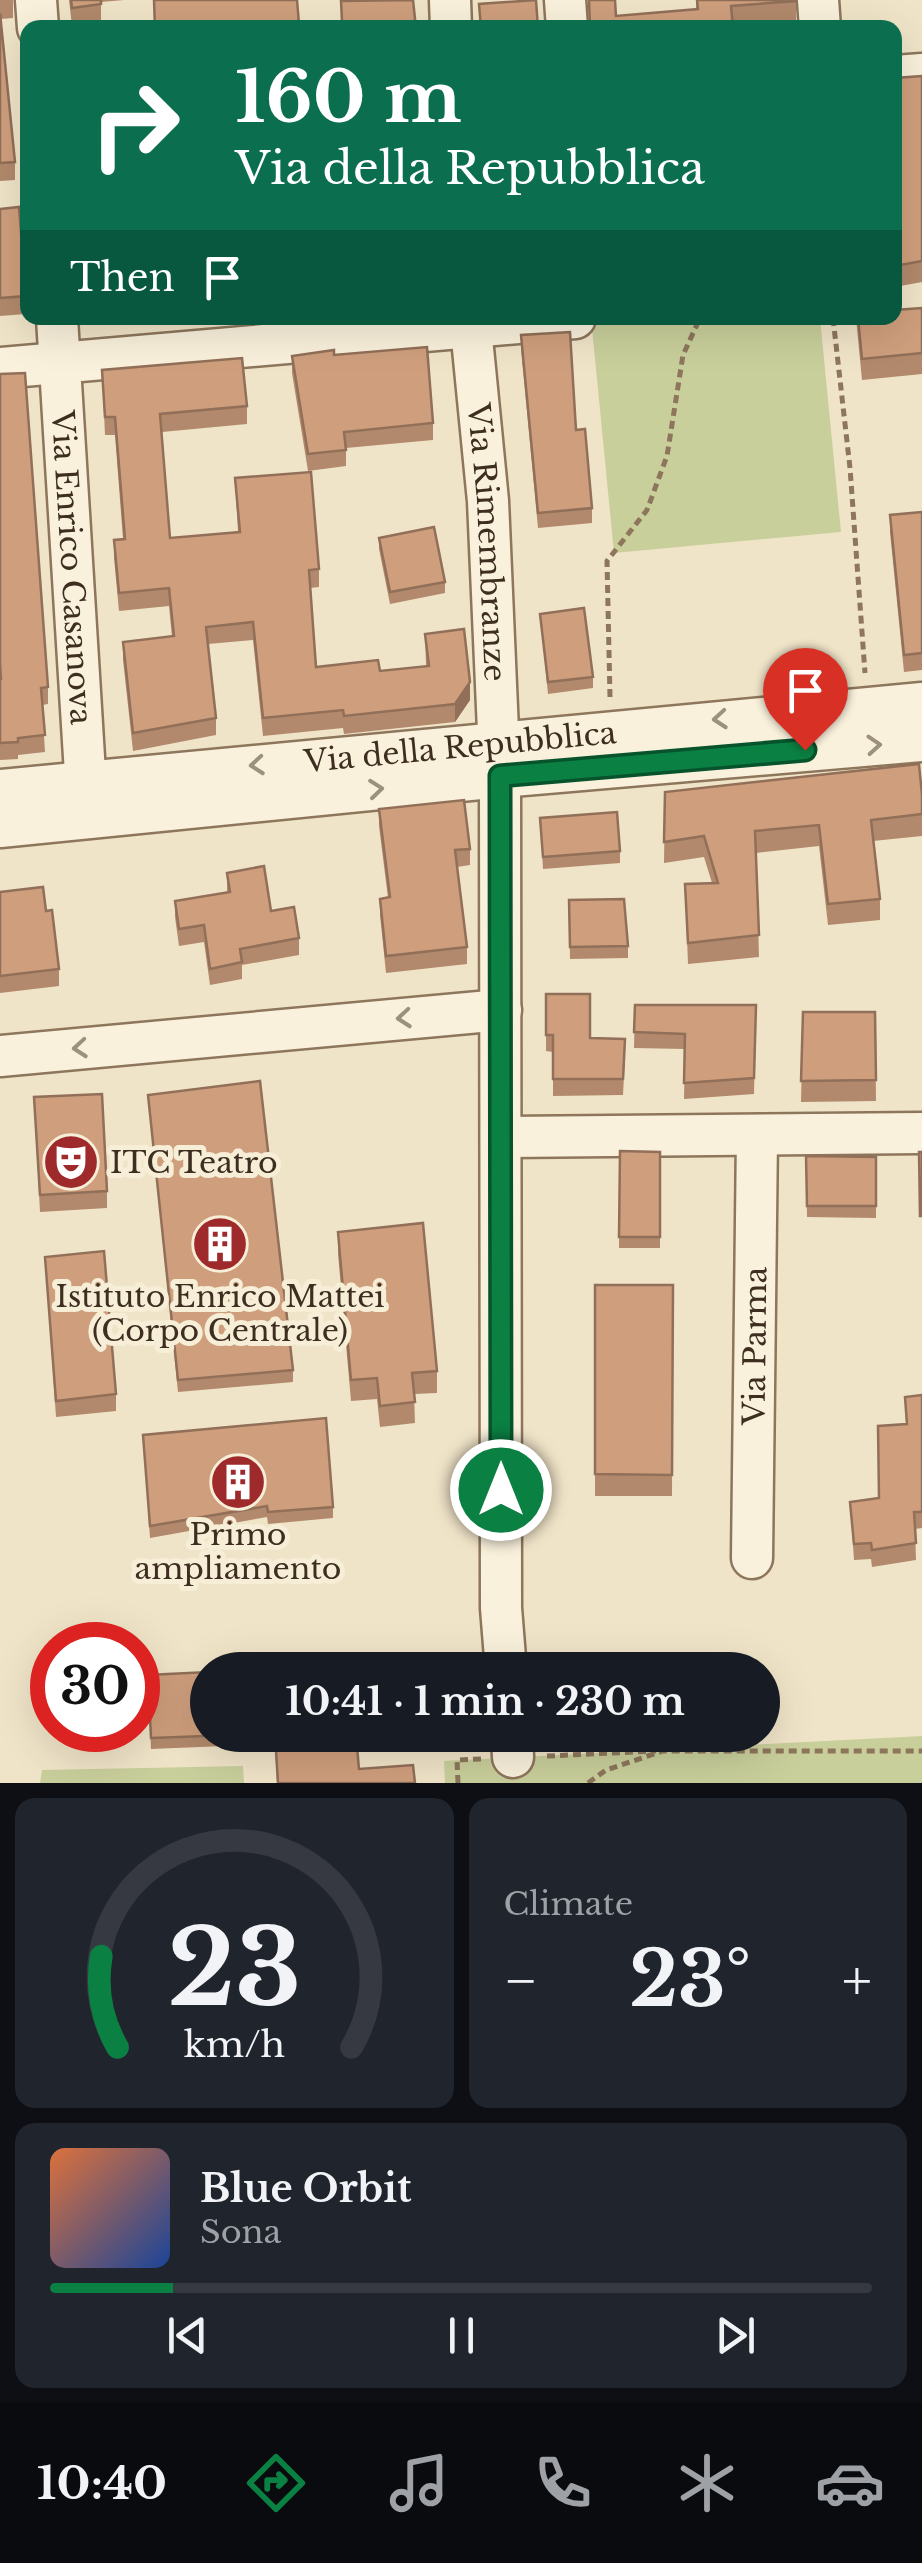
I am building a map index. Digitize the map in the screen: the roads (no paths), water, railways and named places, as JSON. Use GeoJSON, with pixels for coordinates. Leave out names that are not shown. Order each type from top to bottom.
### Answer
{"type":"FeatureCollection","features":[{"type":"Feature","properties":{"kind":"street","name":"Via Enrico Casanova"},"geometry":{"type":"LineString","coordinates":[[57,325],[87,801]]}},
{"type":"Feature","properties":{"kind":"street"},"geometry":{"type":"LineString","coordinates":[[0,368],[431,325]]}},
{"type":"Feature","properties":{"kind":"street","name":"Via Rimembranze"},"geometry":{"type":"LineString","coordinates":[[470,325],[488,501],[499,759],[501,1608],[505,1652]]}},
{"type":"Feature","properties":{"kind":"street","name":"Via della Repubblica"},"geometry":{"type":"LineString","coordinates":[[0,827],[87,801],[499,759],[868,707],[922,703]]}},
{"type":"Feature","properties":{"kind":"street","name":"Via della Repubblica"},"geometry":{"type":"LineString","coordinates":[[499,759],[922,741]]}},
{"type":"Feature","properties":{"kind":"street","name":"Via della Repubblica"},"geometry":{"type":"LineString","coordinates":[[0,790],[87,801]]}},
{"type":"Feature","properties":{"kind":"street"},"geometry":{"type":"LineString","coordinates":[[0,1056],[500,1010]]}},
{"type":"Feature","properties":{"kind":"street"},"geometry":{"type":"LineString","coordinates":[[501,1137],[922,1133]]}},
{"type":"Feature","properties":{"kind":"street","name":"Via Parma"},"geometry":{"type":"LineString","coordinates":[[752,1558],[758,1134]]}},
{"type":"Feature","properties":{"kind":"place","name":"ITC Teatro"},"geometry":{"type":"Point","coordinates":[71,1162]}},
{"type":"Feature","properties":{"kind":"place","name":"Istituto Enrico Mattei (Corpo Centrale)"},"geometry":{"type":"Point","coordinates":[220,1244]}},
{"type":"Feature","properties":{"kind":"place","name":"Primo ampliamento"},"geometry":{"type":"Point","coordinates":[238,1482]}}]}
